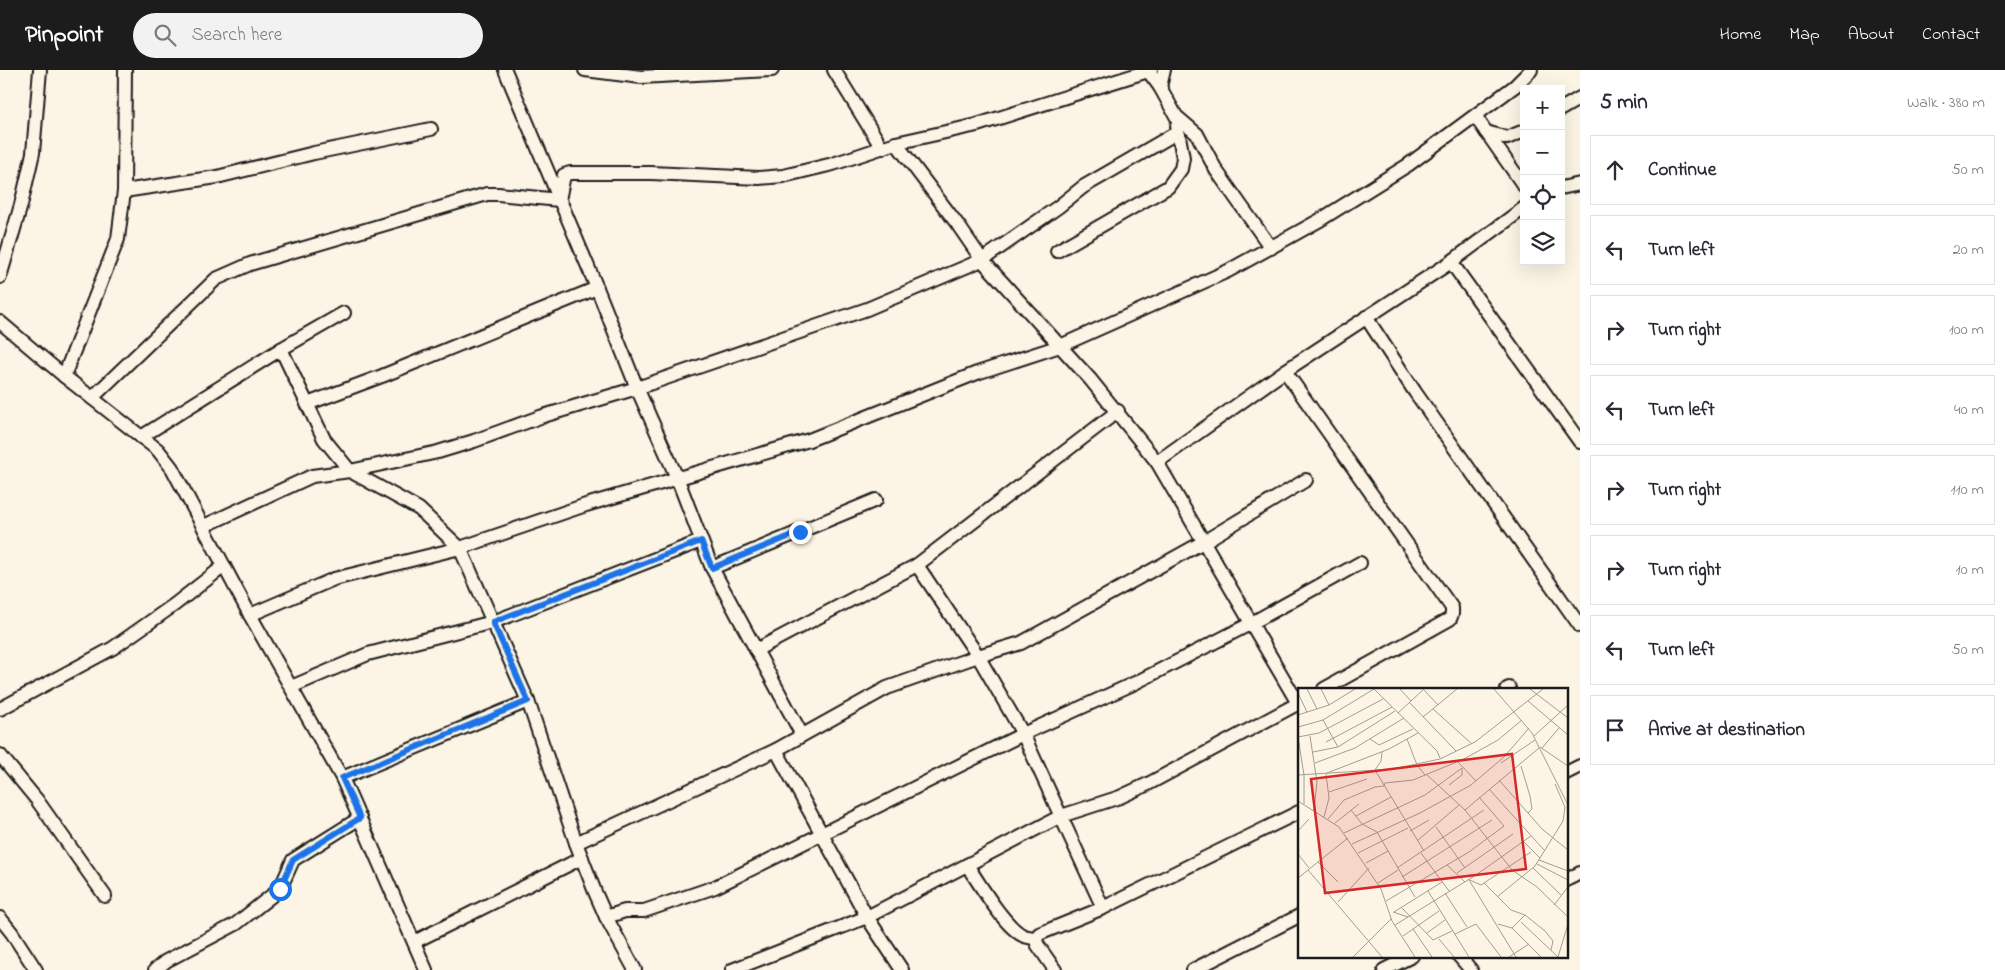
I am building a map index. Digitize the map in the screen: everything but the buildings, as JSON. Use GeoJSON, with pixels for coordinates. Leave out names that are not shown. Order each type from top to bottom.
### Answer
{"type":"FeatureCollection","features":[{"type":"Feature","properties":{"kind":"street"},"geometry":{"type":"LineString","coordinates":[[0,277],[21,205],[33,153],[40,70]]}},
{"type":"Feature","properties":{"kind":"street"},"geometry":{"type":"LineString","coordinates":[[64,376],[118,239],[124,191],[125,70]]}},
{"type":"Feature","properties":{"kind":"street"},"geometry":{"type":"LineString","coordinates":[[505,70],[597,288],[636,388],[678,480],[712,568],[802,735]]}},
{"type":"Feature","properties":{"kind":"street"},"geometry":{"type":"LineString","coordinates":[[584,70],[671,76],[772,70]]}},
{"type":"Feature","properties":{"kind":"street"},"geometry":{"type":"LineString","coordinates":[[834,70],[882,148]]}},
{"type":"Feature","properties":{"kind":"street"},"geometry":{"type":"LineString","coordinates":[[559,200],[564,175],[570,173],[651,173],[759,178],[783,176],[833,164],[896,143],[977,126],[1149,70],[1176,116],[1197,134],[1216,170],[1272,248]]}},
{"type":"Feature","properties":{"kind":"street"},"geometry":{"type":"LineString","coordinates":[[1160,87],[1164,70]]}},
{"type":"Feature","properties":{"kind":"street"},"geometry":{"type":"LineString","coordinates":[[250,615],[334,579],[460,548],[586,505],[678,480],[809,440],[977,372],[1060,346],[1228,271],[1320,220],[1408,165],[1515,86],[1531,70]]}},
{"type":"Feature","properties":{"kind":"street"},"geometry":{"type":"LineString","coordinates":[[1565,107],[1580,98]]}},
{"type":"Feature","properties":{"kind":"street"},"geometry":{"type":"LineString","coordinates":[[1057,251],[1168,187],[1181,169],[1183,158],[1176,116]]}},
{"type":"Feature","properties":{"kind":"street"},"geometry":{"type":"LineString","coordinates":[[1475,116],[1520,180]]}},
{"type":"Feature","properties":{"kind":"street"},"geometry":{"type":"LineString","coordinates":[[124,191],[217,177],[314,153],[431,129]]}},
{"type":"Feature","properties":{"kind":"street"},"geometry":{"type":"LineString","coordinates":[[204,526],[320,473],[350,471],[438,452],[540,417],[636,388],[867,309],[982,260],[1058,207],[1083,187],[1178,132]]}},
{"type":"Feature","properties":{"kind":"street"},"geometry":{"type":"LineString","coordinates":[[1486,132],[1507,138],[1520,133]]}},
{"type":"Feature","properties":{"kind":"street"},"geometry":{"type":"LineString","coordinates":[[896,143],[958,224],[982,260],[1118,411],[1157,462],[1205,541],[1250,624],[1298,702]]}},
{"type":"Feature","properties":{"kind":"street"},"geometry":{"type":"LineString","coordinates":[[1565,187],[1580,184]]}},
{"type":"Feature","properties":{"kind":"street"},"geometry":{"type":"LineString","coordinates":[[92,398],[216,279],[232,270],[487,194],[559,200]]}},
{"type":"Feature","properties":{"kind":"street"},"geometry":{"type":"LineString","coordinates":[[1157,462],[1285,371],[1451,262],[1520,211]]}},
{"type":"Feature","properties":{"kind":"street"},"geometry":{"type":"LineString","coordinates":[[1451,262],[1580,442]]}},
{"type":"Feature","properties":{"kind":"street"},"geometry":{"type":"LineString","coordinates":[[307,404],[382,376],[597,288]]}},
{"type":"Feature","properties":{"kind":"street"},"geometry":{"type":"LineString","coordinates":[[141,437],[281,349],[344,313]]}},
{"type":"Feature","properties":{"kind":"street"},"geometry":{"type":"LineString","coordinates":[[1366,317],[1415,392],[1580,626]]}},
{"type":"Feature","properties":{"kind":"street"},"geometry":{"type":"LineString","coordinates":[[0,322],[64,376],[158,450],[172,468],[250,615],[342,778],[426,970]]}},
{"type":"Feature","properties":{"kind":"street"},"geometry":{"type":"LineString","coordinates":[[281,349],[324,439],[350,471],[419,509],[460,548],[528,701],[576,843],[606,917],[635,970]]}},
{"type":"Feature","properties":{"kind":"street"},"geometry":{"type":"LineString","coordinates":[[1285,371],[1452,608],[1450,619],[1326,688]]}},
{"type":"Feature","properties":{"kind":"street"},"geometry":{"type":"LineString","coordinates":[[756,650],[917,565],[1118,411]]}},
{"type":"Feature","properties":{"kind":"street"},"geometry":{"type":"LineString","coordinates":[[576,843],[776,750],[887,688],[1021,643],[1036,636],[1205,541],[1306,480]]}},
{"type":"Feature","properties":{"kind":"street"},"geometry":{"type":"LineString","coordinates":[[712,568],[876,500]]}},
{"type":"Feature","properties":{"kind":"street"},"geometry":{"type":"LineString","coordinates":[[291,687],[368,654],[493,622],[701,541]]}},
{"type":"Feature","properties":{"kind":"street"},"geometry":{"type":"LineString","coordinates":[[606,917],[625,911],[644,911],[715,887],[1022,734],[1135,683],[1250,624],[1360,563]]}},
{"type":"Feature","properties":{"kind":"street"},"geometry":{"type":"LineString","coordinates":[[917,565],[978,656],[1022,734],[1103,908]]}},
{"type":"Feature","properties":{"kind":"street"},"geometry":{"type":"LineString","coordinates":[[0,709],[113,648],[174,605],[224,566]]}},
{"type":"Feature","properties":{"kind":"street"},"geometry":{"type":"LineString","coordinates":[[342,778],[528,701]]}},
{"type":"Feature","properties":{"kind":"street"},"geometry":{"type":"LineString","coordinates":[[732,970],[866,917],[1061,816],[1120,797],[1148,784],[1298,705]]}},
{"type":"Feature","properties":{"kind":"street"},"geometry":{"type":"LineString","coordinates":[[776,750],[866,917],[902,970]]}},
{"type":"Feature","properties":{"kind":"street"},"geometry":{"type":"LineString","coordinates":[[0,755],[37,800],[105,896]]}},
{"type":"Feature","properties":{"kind":"street"},"geometry":{"type":"LineString","coordinates":[[1568,772],[1580,766]]}},
{"type":"Feature","properties":{"kind":"street"},"geometry":{"type":"LineString","coordinates":[[1055,970],[1036,944],[1036,938],[1039,934],[1103,908],[1298,812]]}},
{"type":"Feature","properties":{"kind":"street"},"geometry":{"type":"LineString","coordinates":[[155,970],[166,961],[236,924],[280,889],[293,860],[360,818]]}},
{"type":"Feature","properties":{"kind":"street"},"geometry":{"type":"LineString","coordinates":[[414,942],[582,858]]}},
{"type":"Feature","properties":{"kind":"street"},"geometry":{"type":"LineString","coordinates":[[967,865],[996,908],[1014,928],[1023,936],[1036,938]]}},
{"type":"Feature","properties":{"kind":"street"},"geometry":{"type":"LineString","coordinates":[[1568,879],[1580,873]]}},
{"type":"Feature","properties":{"kind":"street"},"geometry":{"type":"LineString","coordinates":[[1193,970],[1298,917]]}},
{"type":"Feature","properties":{"kind":"street"},"geometry":{"type":"LineString","coordinates":[[0,918],[36,970]]}},
{"type":"Feature","properties":{"kind":"street"},"geometry":{"type":"LineString","coordinates":[[1384,970],[1408,958]]}},
{"type":"Feature","properties":{"kind":"street"},"geometry":{"type":"LineString","coordinates":[[1461,958],[1471,970]]}},
{"type":"Feature","properties":{"kind":"route"},"geometry":{"type":"LineString","coordinates":[[280,889],[293,860],[360,818],[342,778],[528,701],[493,622],[701,541],[712,568],[800,532]]}}]}
